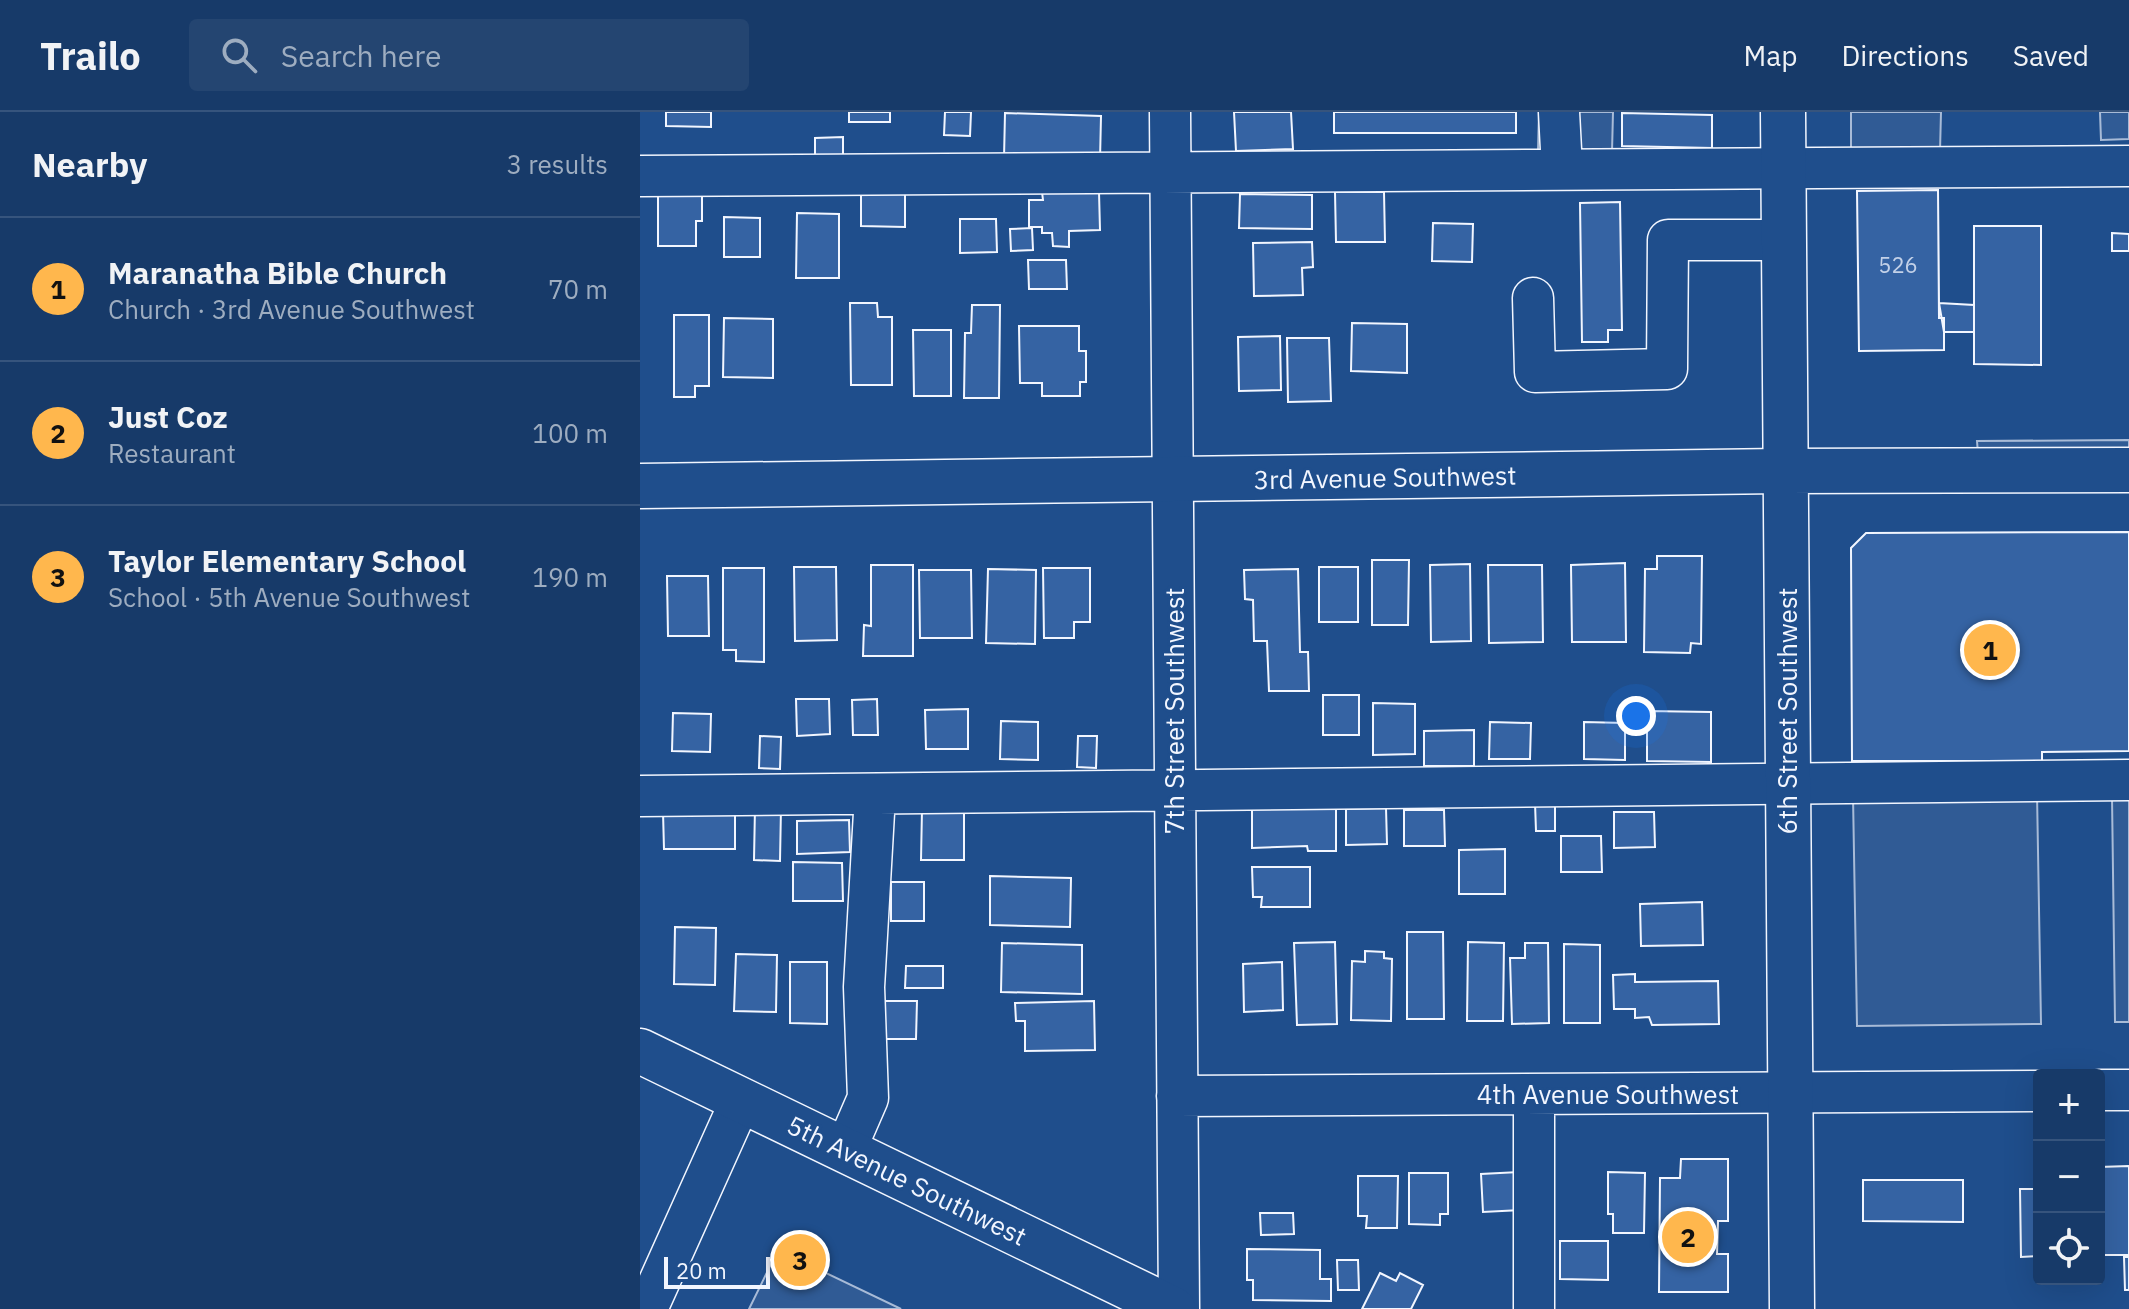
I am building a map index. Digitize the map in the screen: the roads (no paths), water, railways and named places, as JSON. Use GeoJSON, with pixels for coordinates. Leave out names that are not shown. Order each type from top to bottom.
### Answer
{"type":"FeatureCollection","features":[{"type":"Feature","properties":{"kind":"main road","name":"6th Street Southwest"},"geometry":{"type":"LineString","coordinates":[[1783,112],[1792,1309]]}},
{"type":"Feature","properties":{"kind":"main road","name":"3rd Avenue Southwest"},"geometry":{"type":"LineString","coordinates":[[640,486],[1785,471],[2129,470]]}},
{"type":"Feature","properties":{"kind":"main road","name":"5th Avenue Southwest"},"geometry":{"type":"LineString","coordinates":[[640,1051],[1176,1309]]}},
{"type":"Feature","properties":{"kind":"street","name":"7th Street Southwest"},"geometry":{"type":"LineString","coordinates":[[1170,112],[1176,1309]]}},
{"type":"Feature","properties":{"kind":"street"},"geometry":{"type":"LineString","coordinates":[[1559,112],[1562,169]]}},
{"type":"Feature","properties":{"kind":"street"},"geometry":{"type":"LineString","coordinates":[[640,176],[2129,166]]}},
{"type":"Feature","properties":{"kind":"street"},"geometry":{"type":"LineString","coordinates":[[1533,298],[1535,372],[1667,369],[1668,240],[1783,240]]}},
{"type":"Feature","properties":{"kind":"street"},"geometry":{"type":"LineString","coordinates":[[640,796],[2129,780]]}},
{"type":"Feature","properties":{"kind":"street"},"geometry":{"type":"LineString","coordinates":[[845,1151],[868,1098],[864,987],[875,795]]}},
{"type":"Feature","properties":{"kind":"street"},"geometry":{"type":"LineString","coordinates":[[2105,1090],[2129,1090]]}},
{"type":"Feature","properties":{"kind":"street","name":"4th Avenue Southwest"},"geometry":{"type":"LineString","coordinates":[[1177,1096],[2033,1091]]}},
{"type":"Feature","properties":{"kind":"street"},"geometry":{"type":"LineString","coordinates":[[1534,1094],[1534,1309]]}},
{"type":"Feature","properties":{"kind":"street"},"geometry":{"type":"LineString","coordinates":[[647,1309],[741,1100]]}},
{"type":"Feature","properties":{"kind":"place","name":"Maranatha Bible Church"},"geometry":{"type":"Point","coordinates":[1990,650]}},
{"type":"Feature","properties":{"kind":"place","name":"Just Coz"},"geometry":{"type":"Point","coordinates":[1688,1237]}},
{"type":"Feature","properties":{"kind":"place","name":"Taylor Elementary School"},"geometry":{"type":"Point","coordinates":[800,1260]}}]}
